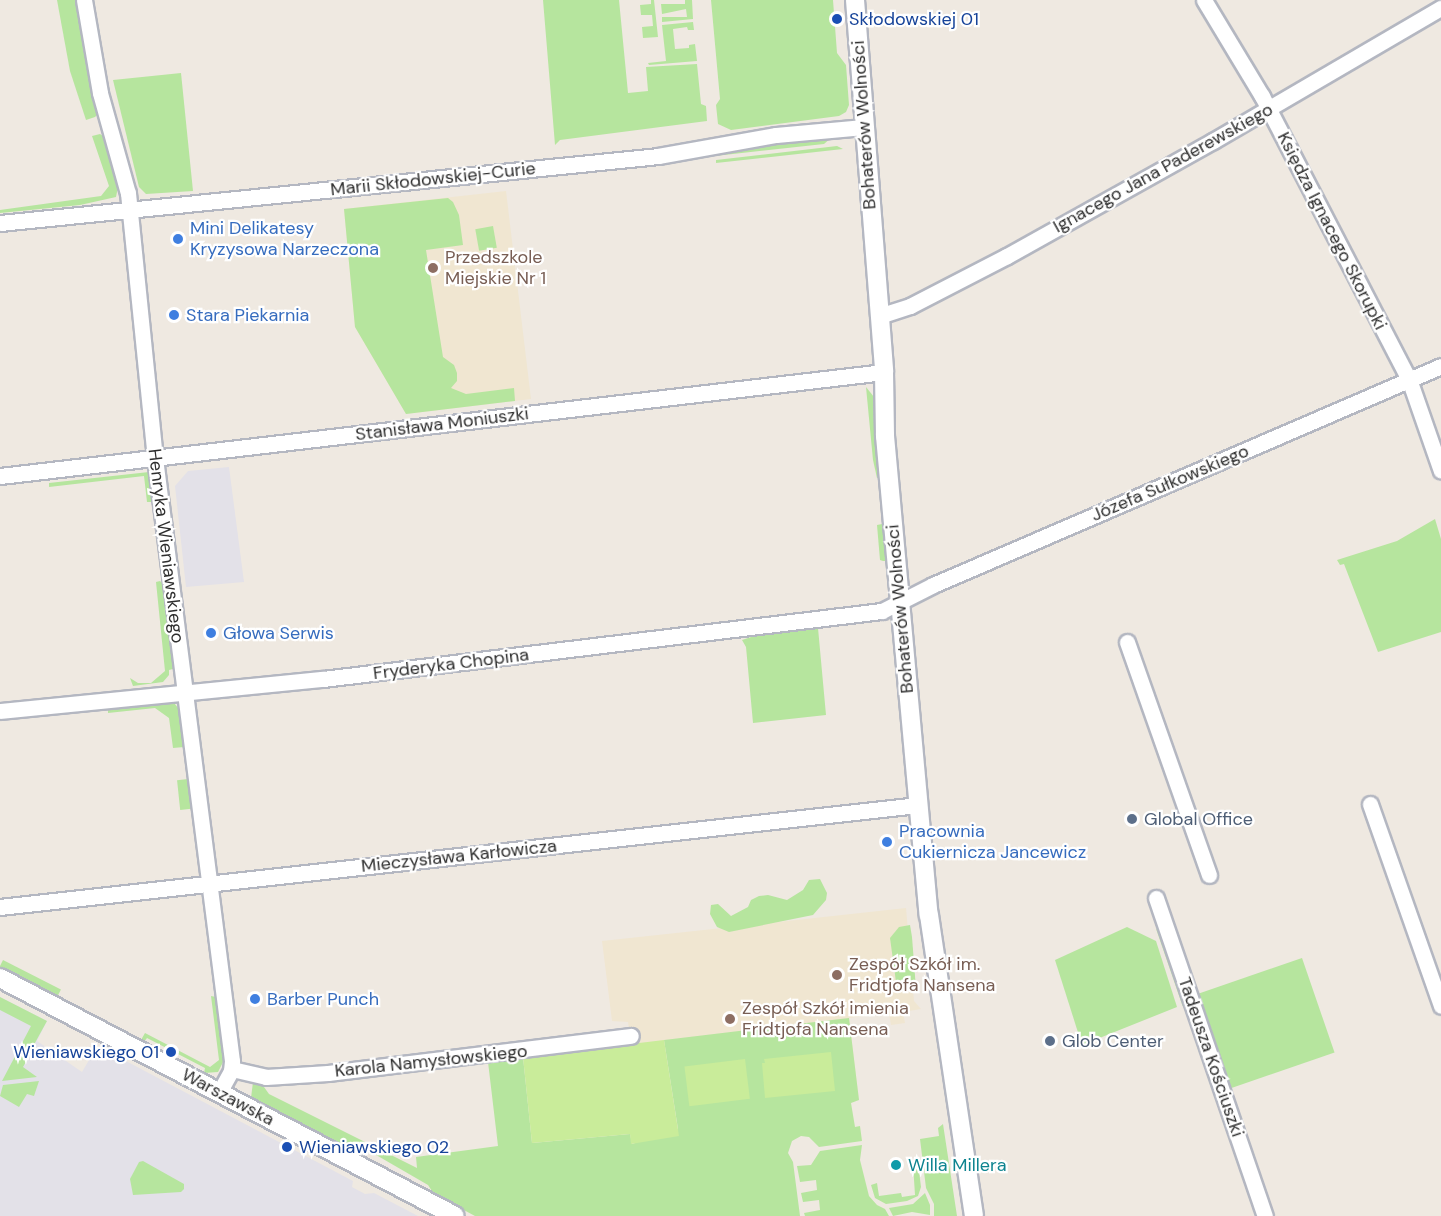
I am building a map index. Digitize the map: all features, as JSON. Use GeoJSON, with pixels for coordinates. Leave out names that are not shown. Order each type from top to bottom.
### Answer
{"type":"FeatureCollection","features":[{"type":"Feature","properties":{"kind":"street","name":"Henryka Wieniawskiego"},"geometry":{"type":"LineString","coordinates":[[84,0],[100,93],[128,193],[155,458],[232,1069]]}},
{"type":"Feature","properties":{"kind":"street","name":"Bohaterów Wolności"},"geometry":{"type":"LineString","coordinates":[[855,0],[884,372],[885,436],[918,806],[931,932],[974,1216]]}},
{"type":"Feature","properties":{"kind":"street","name":"Księdza Ignacego Skorupki"},"geometry":{"type":"LineString","coordinates":[[1204,0],[1268,109],[1409,379],[1441,471]]}},
{"type":"Feature","properties":{"kind":"street","name":"Ignacego Jana Paderewskiego"},"geometry":{"type":"LineString","coordinates":[[879,316],[910,306],[1007,256],[1268,109],[1441,8]]}},
{"type":"Feature","properties":{"kind":"street","name":"Marii Skłodowskiej-Curie"},"geometry":{"type":"LineString","coordinates":[[0,223],[658,156],[777,135],[864,127]]}},
{"type":"Feature","properties":{"kind":"street","name":"Józefa Sułkowskiego"},"geometry":{"type":"LineString","coordinates":[[899,602],[1441,366]]}},
{"type":"Feature","properties":{"kind":"street","name":"Stanisława Moniuszki"},"geometry":{"type":"LineString","coordinates":[[0,476],[884,372]]}},
{"type":"Feature","properties":{"kind":"street","name":"Fryderyka Chopina"},"geometry":{"type":"LineString","coordinates":[[0,711],[323,679],[537,654],[882,610],[899,602]]}},
{"type":"Feature","properties":{"kind":"street"},"geometry":{"type":"LineString","coordinates":[[1127,642],[1209,875]]}},
{"type":"Feature","properties":{"kind":"street"},"geometry":{"type":"LineString","coordinates":[[1370,804],[1441,1006]]}},
{"type":"Feature","properties":{"kind":"street","name":"Mieczysława Karłowicza"},"geometry":{"type":"LineString","coordinates":[[0,907],[918,806]]}},
{"type":"Feature","properties":{"kind":"street","name":"Tadeusza Kościuszki"},"geometry":{"type":"LineString","coordinates":[[1156,897],[1265,1216]]}},
{"type":"Feature","properties":{"kind":"street","name":"Warszawska"},"geometry":{"type":"LineString","coordinates":[[0,978],[455,1216]]}},
{"type":"Feature","properties":{"kind":"street","name":"Karola Namysłowskiego"},"geometry":{"type":"LineString","coordinates":[[232,1069],[266,1077],[328,1073],[631,1036]]}},
{"type":"Feature","properties":{"kind":"street"},"geometry":{"type":"LineString","coordinates":[[219,1093],[232,1069]]}},
{"type":"Feature","properties":{"kind":"shaded area","name":"Przedszkole Miejskie Nr 1"},"geometry":{"type":"Polygon","coordinates":[[[506,191],[531,399],[406,414],[355,327],[344,209],[506,191]]]}},
{"type":"Feature","properties":{"kind":"shaded area"},"geometry":{"type":"Polygon","coordinates":[[[229,467],[244,582],[186,587],[175,486],[188,471],[229,467]]]}},
{"type":"Feature","properties":{"kind":"shaded area","name":"Zespół Szkół imienia Fridtjofa Nansena"},"geometry":{"type":"Polygon","coordinates":[[[906,908],[914,1001],[921,1009],[903,1012],[905,1023],[891,1025],[889,1013],[849,1018],[859,1100],[644,1044],[632,1046],[628,1022],[612,1021],[602,941],[906,908]]]}},
{"type":"Feature","properties":{"kind":"shaded area"},"geometry":{"type":"Polygon","coordinates":[[[0,997],[47,1021],[37,1041],[82,1072],[92,1055],[107,1051],[353,1181],[352,1187],[365,1194],[374,1193],[418,1216],[0,1216],[0,997]]]}},
{"type":"Feature","properties":{"kind":"green space"},"geometry":{"type":"Polygon","coordinates":[[[57,0],[75,0],[98,114],[86,120],[70,71],[57,0]]]}},
{"type":"Feature","properties":{"kind":"green space"},"geometry":{"type":"Polygon","coordinates":[[[543,0],[619,0],[628,93],[648,91],[646,67],[697,64],[701,104],[706,106],[707,121],[560,140],[555,145],[543,0]]]}},
{"type":"Feature","properties":{"kind":"green space"},"geometry":{"type":"Polygon","coordinates":[[[651,0],[654,0],[658,37],[643,38],[642,27],[653,26],[652,15],[641,15],[640,5],[651,4],[651,0]]]}},
{"type":"Feature","properties":{"kind":"green space"},"geometry":{"type":"Polygon","coordinates":[[[685,0],[692,0],[693,19],[662,22],[662,17],[687,17],[686,9],[662,14],[661,4],[685,4],[685,0]]]}},
{"type":"Feature","properties":{"kind":"green space"},"geometry":{"type":"Polygon","coordinates":[[[711,0],[833,0],[837,53],[846,65],[849,105],[846,112],[839,116],[731,130],[718,124],[716,105],[720,99],[711,0]]]}},
{"type":"Feature","properties":{"kind":"green space"},"geometry":{"type":"Polygon","coordinates":[[[693,22],[694,30],[688,30],[687,27],[673,29],[675,49],[689,48],[689,45],[695,44],[697,61],[649,65],[648,63],[666,61],[662,25],[693,22]]]}},
{"type":"Feature","properties":{"kind":"green space"},"geometry":{"type":"Polygon","coordinates":[[[181,73],[193,191],[146,194],[139,187],[113,80],[181,73]]]}},
{"type":"Feature","properties":{"kind":"green space"},"geometry":{"type":"Polygon","coordinates":[[[100,134],[103,136],[118,187],[116,197],[80,205],[0,213],[0,210],[101,196],[109,186],[92,136],[100,134]]]}},
{"type":"Feature","properties":{"kind":"green space"},"geometry":{"type":"Polygon","coordinates":[[[831,138],[824,144],[715,156],[770,144],[831,138]]]}},
{"type":"Feature","properties":{"kind":"green space"},"geometry":{"type":"Polygon","coordinates":[[[837,146],[843,149],[716,163],[716,160],[837,146]]]}},
{"type":"Feature","properties":{"kind":"green space"},"geometry":{"type":"Polygon","coordinates":[[[448,198],[453,202],[459,215],[463,245],[426,250],[443,357],[454,365],[457,373],[457,381],[451,388],[466,394],[514,388],[515,401],[406,414],[355,327],[344,209],[448,198]]]}},
{"type":"Feature","properties":{"kind":"green space"},"geometry":{"type":"Polygon","coordinates":[[[493,226],[497,248],[479,251],[475,229],[493,226]]]}},
{"type":"Feature","properties":{"kind":"green space"},"geometry":{"type":"Polygon","coordinates":[[[866,387],[874,397],[881,476],[877,478],[873,460],[866,387]]]}},
{"type":"Feature","properties":{"kind":"green space"},"geometry":{"type":"Polygon","coordinates":[[[149,472],[153,502],[147,502],[144,476],[49,487],[49,483],[149,472]]]}},
{"type":"Feature","properties":{"kind":"green space"},"geometry":{"type":"Polygon","coordinates":[[[1435,519],[1441,539],[1441,632],[1378,652],[1344,564],[1340,565],[1337,560],[1397,541],[1435,519]]]}},
{"type":"Feature","properties":{"kind":"green space"},"geometry":{"type":"Polygon","coordinates":[[[877,525],[885,526],[888,561],[880,560],[877,525]]]}},
{"type":"Feature","properties":{"kind":"green space"},"geometry":{"type":"Polygon","coordinates":[[[160,581],[163,584],[173,669],[169,670],[169,675],[163,682],[133,686],[130,678],[138,683],[151,683],[165,671],[156,582],[160,581]]]}},
{"type":"Feature","properties":{"kind":"green space"},"geometry":{"type":"Polygon","coordinates":[[[818,628],[826,715],[753,723],[746,647],[742,640],[757,635],[818,628]]]}},
{"type":"Feature","properties":{"kind":"green space"},"geometry":{"type":"Polygon","coordinates":[[[174,703],[179,709],[184,747],[173,748],[169,718],[155,708],[108,713],[108,708],[174,703]]]}},
{"type":"Feature","properties":{"kind":"green space"},"geometry":{"type":"Polygon","coordinates":[[[188,779],[191,809],[180,810],[177,780],[188,779]]]}},
{"type":"Feature","properties":{"kind":"green space"},"geometry":{"type":"Polygon","coordinates":[[[820,879],[827,893],[826,900],[813,915],[729,932],[717,927],[710,914],[711,905],[718,904],[731,916],[748,907],[751,900],[759,896],[768,895],[787,900],[803,890],[809,880],[820,879]]]}},
{"type":"Feature","properties":{"kind":"green space"},"geometry":{"type":"Polygon","coordinates":[[[910,925],[916,989],[902,988],[896,982],[890,938],[899,927],[910,925]]]}},
{"type":"Feature","properties":{"kind":"green space"},"geometry":{"type":"Polygon","coordinates":[[[1127,927],[1156,941],[1177,1007],[1082,1045],[1055,960],[1127,927]]]}},
{"type":"Feature","properties":{"kind":"green space"},"geometry":{"type":"Polygon","coordinates":[[[1160,928],[1186,1005],[1183,1006],[1156,929],[1160,928]]]}},
{"type":"Feature","properties":{"kind":"green space"},"geometry":{"type":"Polygon","coordinates":[[[1302,958],[1335,1053],[1231,1088],[1199,993],[1302,958]]]}},
{"type":"Feature","properties":{"kind":"green space"},"geometry":{"type":"Polygon","coordinates":[[[3,960],[61,990],[57,997],[0,967],[3,960]]]}},
{"type":"Feature","properties":{"kind":"green space"},"geometry":{"type":"Polygon","coordinates":[[[211,996],[216,997],[224,1060],[218,1072],[204,1073],[205,1068],[147,1038],[144,1042],[141,1040],[145,1033],[210,1067],[219,1060],[211,996]]]}},
{"type":"Feature","properties":{"kind":"green space"},"geometry":{"type":"Polygon","coordinates":[[[0,997],[47,1021],[30,1052],[25,1049],[21,1056],[27,1060],[23,1067],[37,1077],[2,1081],[31,1026],[0,1010],[0,997]]]}},
{"type":"Feature","properties":{"kind":"green space"},"geometry":{"type":"Polygon","coordinates":[[[849,1018],[859,1100],[851,1103],[855,1127],[860,1126],[862,1141],[819,1147],[809,1137],[801,1136],[792,1141],[788,1153],[793,1162],[800,1216],[475,1216],[434,1194],[428,1185],[371,1152],[362,1155],[251,1098],[253,1082],[362,1076],[264,1087],[269,1094],[417,1168],[416,1157],[498,1146],[488,1062],[523,1057],[532,1143],[630,1134],[632,1144],[678,1129],[664,1040],[849,1018]]]}},
{"type":"Feature","properties":{"kind":"green space"},"geometry":{"type":"Polygon","coordinates":[[[664,1040],[679,1136],[631,1144],[630,1134],[532,1143],[523,1057],[664,1040]]]}},
{"type":"Feature","properties":{"kind":"green space"},"geometry":{"type":"Polygon","coordinates":[[[831,1052],[835,1091],[765,1098],[762,1063],[765,1063],[764,1059],[831,1052]]]}},
{"type":"Feature","properties":{"kind":"green space"},"geometry":{"type":"Polygon","coordinates":[[[745,1059],[750,1099],[689,1106],[684,1066],[745,1059]]]}},
{"type":"Feature","properties":{"kind":"green space"},"geometry":{"type":"Polygon","coordinates":[[[39,1081],[34,1096],[27,1094],[19,1107],[0,1096],[3,1085],[39,1081]]]}},
{"type":"Feature","properties":{"kind":"green space"},"geometry":{"type":"Polygon","coordinates":[[[943,1124],[957,1216],[934,1216],[934,1204],[926,1188],[920,1139],[939,1136],[938,1128],[943,1124]]]}},
{"type":"Feature","properties":{"kind":"green space"},"geometry":{"type":"Polygon","coordinates":[[[862,1145],[860,1160],[869,1196],[877,1205],[885,1209],[889,1216],[805,1216],[804,1213],[820,1210],[819,1200],[803,1202],[801,1193],[817,1190],[816,1180],[800,1182],[797,1166],[811,1165],[820,1151],[862,1145]]]}},
{"type":"Feature","properties":{"kind":"green space"},"geometry":{"type":"Polygon","coordinates":[[[143,1161],[184,1184],[184,1189],[181,1192],[133,1195],[130,1179],[139,1162],[143,1161]]]}},
{"type":"Feature","properties":{"kind":"green space"},"geometry":{"type":"Polygon","coordinates":[[[918,1163],[921,1187],[918,1196],[907,1201],[886,1204],[875,1198],[871,1185],[877,1183],[879,1196],[901,1193],[902,1197],[915,1195],[913,1164],[918,1163]]]}},
{"type":"Feature","properties":{"kind":"green space"},"geometry":{"type":"Polygon","coordinates":[[[925,1193],[930,1205],[930,1215],[912,1212],[893,1216],[889,1208],[913,1204],[925,1193]]]}},
{"type":"Feature","properties":{"kind":"place","name":"Skłodowskiej 01"},"geometry":{"type":"Point","coordinates":[837,19]}},
{"type":"Feature","properties":{"kind":"place","name":"Mini Delikatesy Kryzysowa Narzeczona"},"geometry":{"type":"Point","coordinates":[178,239]}},
{"type":"Feature","properties":{"kind":"place","name":"Przedszkole Miejskie Nr 1"},"geometry":{"type":"Point","coordinates":[433,268]}},
{"type":"Feature","properties":{"kind":"place","name":"Stara Piekarnia"},"geometry":{"type":"Point","coordinates":[174,315]}},
{"type":"Feature","properties":{"kind":"place","name":"Głowa Serwis"},"geometry":{"type":"Point","coordinates":[211,633]}},
{"type":"Feature","properties":{"kind":"place","name":"Global Office"},"geometry":{"type":"Point","coordinates":[1132,819]}},
{"type":"Feature","properties":{"kind":"place","name":"Pracownia Cukiernicza Jancewicz"},"geometry":{"type":"Point","coordinates":[887,842]}},
{"type":"Feature","properties":{"kind":"place","name":"Zespół Szkół im. Fridtjofa Nansena"},"geometry":{"type":"Point","coordinates":[837,975]}},
{"type":"Feature","properties":{"kind":"place","name":"Barber Punch"},"geometry":{"type":"Point","coordinates":[255,999]}},
{"type":"Feature","properties":{"kind":"place","name":"Zespół Szkół imienia Fridtjofa Nansena"},"geometry":{"type":"Point","coordinates":[730,1019]}},
{"type":"Feature","properties":{"kind":"place","name":"Glob Center"},"geometry":{"type":"Point","coordinates":[1050,1041]}},
{"type":"Feature","properties":{"kind":"place","name":"Wieniawskiego 01"},"geometry":{"type":"Point","coordinates":[171,1052]}},
{"type":"Feature","properties":{"kind":"place","name":"Wieniawskiego 02"},"geometry":{"type":"Point","coordinates":[287,1147]}},
{"type":"Feature","properties":{"kind":"place","name":"Willa Millera"},"geometry":{"type":"Point","coordinates":[896,1165]}}]}
